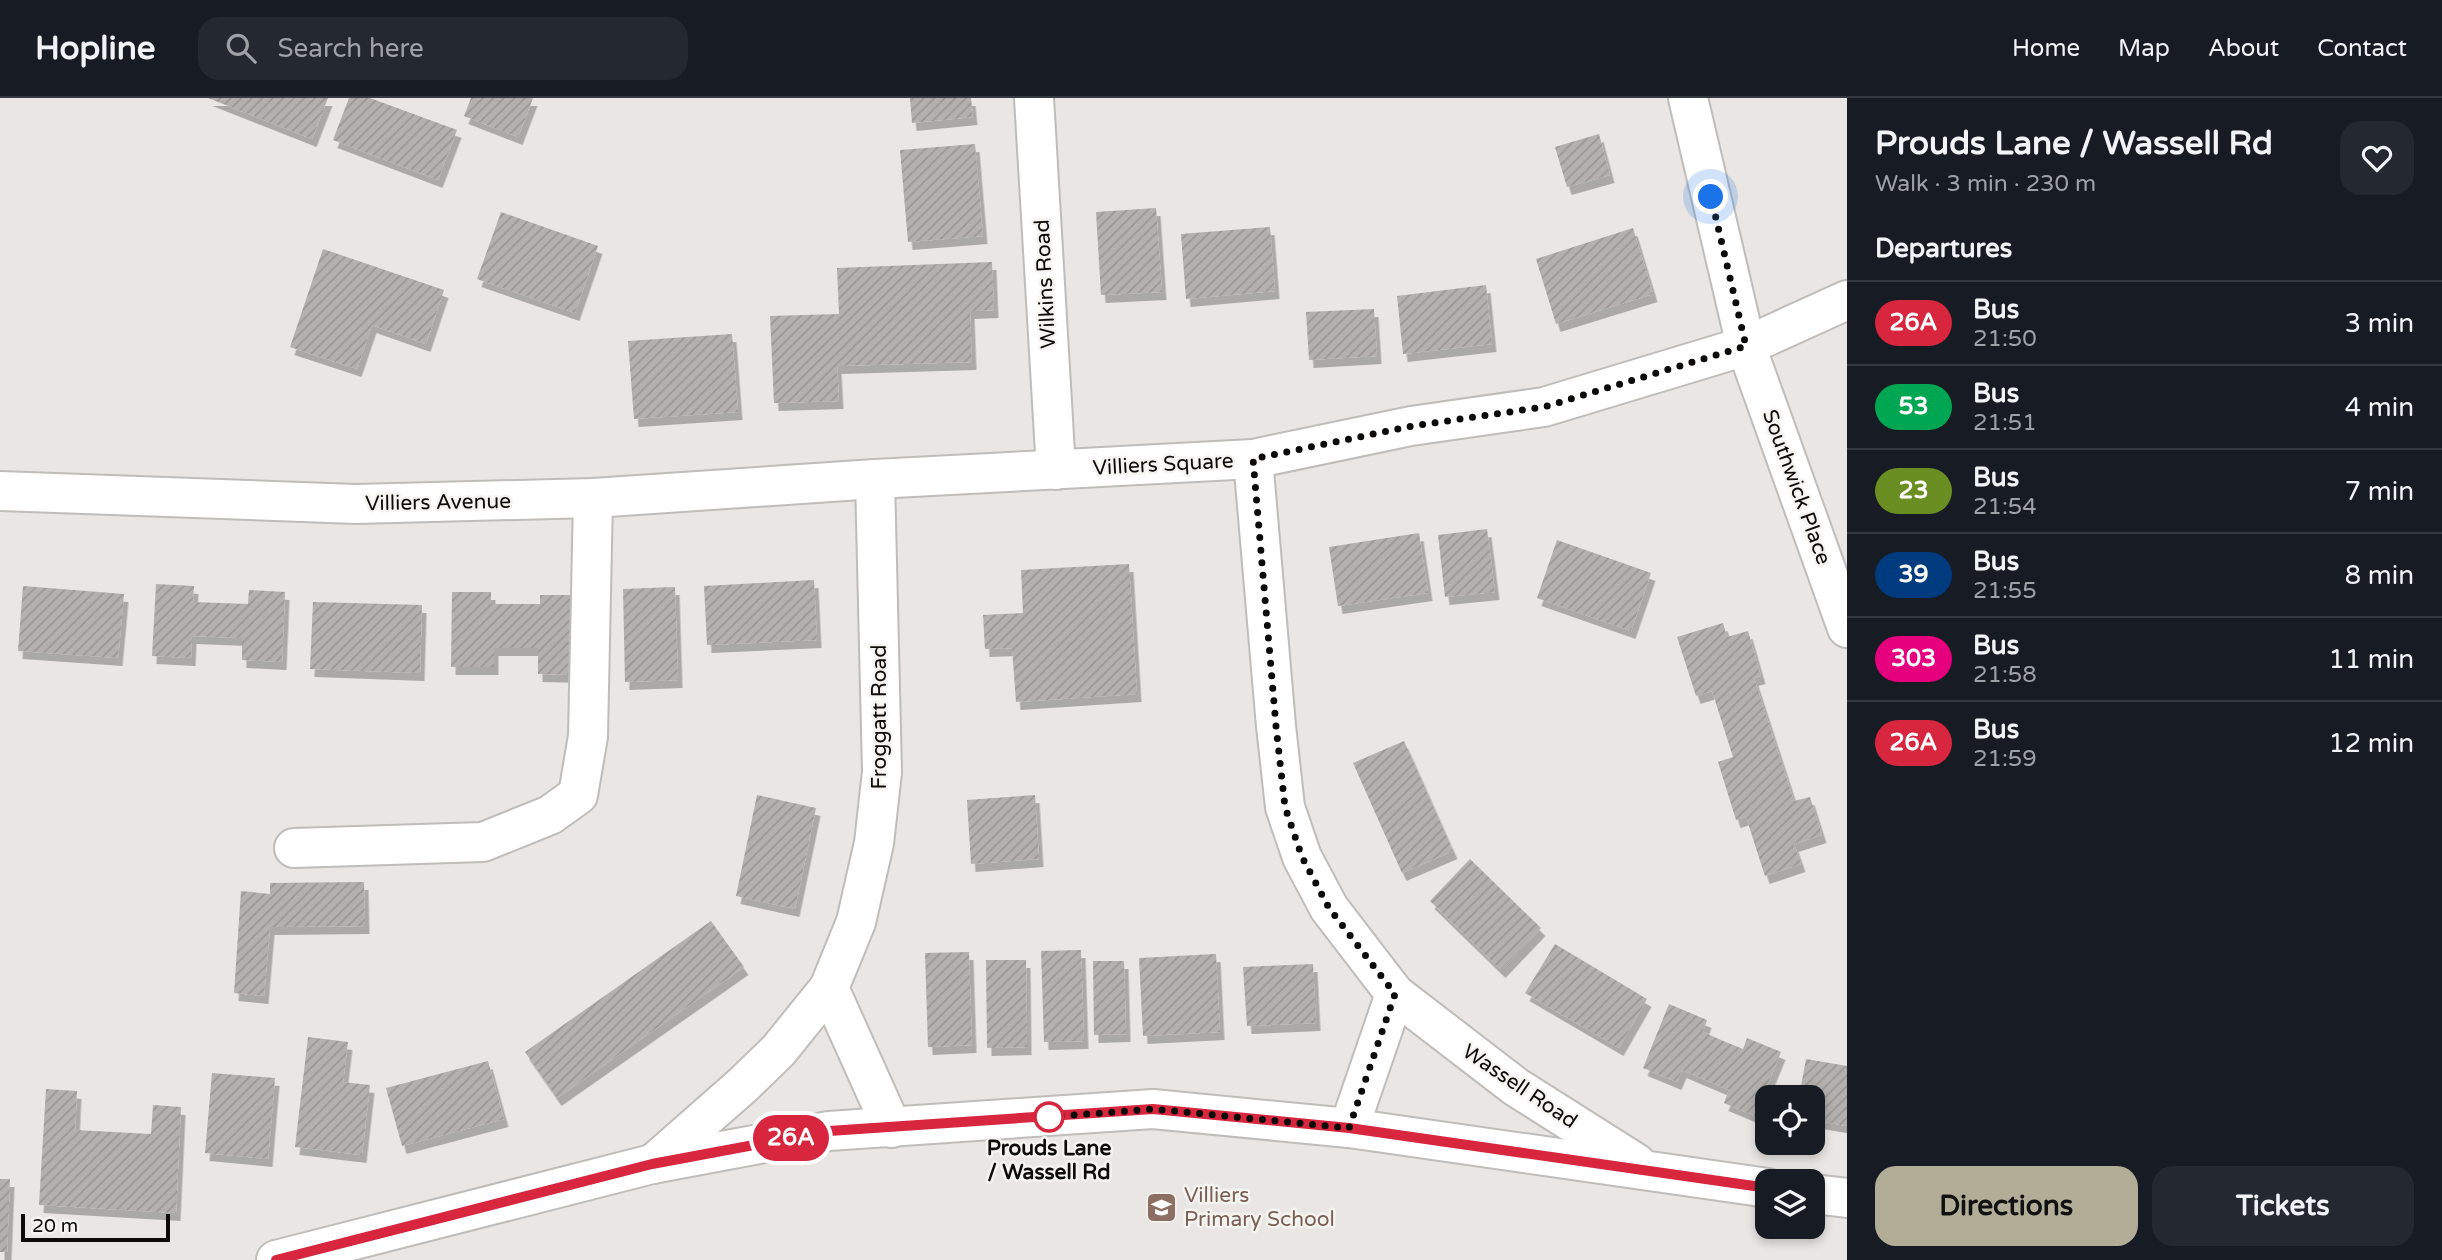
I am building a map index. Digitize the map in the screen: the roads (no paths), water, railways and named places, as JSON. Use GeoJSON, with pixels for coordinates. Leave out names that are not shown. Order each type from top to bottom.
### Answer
{"type":"FeatureCollection","features":[{"type":"Feature","properties":{"kind":"street","name":"Wilkins Road"},"geometry":{"type":"LineString","coordinates":[[1034,98],[1056,470]]}},
{"type":"Feature","properties":{"kind":"street","name":"Southwick Place"},"geometry":{"type":"LineString","coordinates":[[1688,98],[1746,346],[1847,628]]}},
{"type":"Feature","properties":{"kind":"street","name":"Villiers Square"},"geometry":{"type":"LineString","coordinates":[[875,480],[1253,459],[1412,426],[1544,407],[1746,346],[1847,300]]}},
{"type":"Feature","properties":{"kind":"street","name":"Wassell Road"},"geometry":{"type":"LineString","coordinates":[[1253,459],[1285,807],[1302,857],[1329,908],[1395,994],[1516,1087],[1650,1171]]}},
{"type":"Feature","properties":{"kind":"street","name":"Villiers Avenue"},"geometry":{"type":"LineString","coordinates":[[0,491],[356,504],[593,498],[875,480]]}},
{"type":"Feature","properties":{"kind":"street","name":"Froggatt Road"},"geometry":{"type":"LineString","coordinates":[[652,1164],[778,1051],[829,988],[856,922],[874,843],[882,772],[875,480]]}},
{"type":"Feature","properties":{"kind":"street"},"geometry":{"type":"LineString","coordinates":[[294,848],[483,842],[550,815],[578,795],[588,736],[593,498]]}},
{"type":"Feature","properties":{"kind":"street"},"geometry":{"type":"LineString","coordinates":[[829,988],[892,1128]]}},
{"type":"Feature","properties":{"kind":"street"},"geometry":{"type":"LineString","coordinates":[[1349,1128],[1395,994]]}},
{"type":"Feature","properties":{"kind":"street"},"geometry":{"type":"LineString","coordinates":[[276,1260],[652,1164],[829,1131],[1153,1109],[1349,1128],[1755,1186]]}},
{"type":"Feature","properties":{"kind":"street"},"geometry":{"type":"LineString","coordinates":[[1825,1195],[1847,1198]]}},
{"type":"Feature","properties":{"kind":"place","name":"Prouds Lane / Wassell Rd"},"geometry":{"type":"Point","coordinates":[1049,1117]}},
{"type":"Feature","properties":{"kind":"place","name":"Villiers Primary School"},"geometry":{"type":"Point","coordinates":[1161,1207]}}]}
